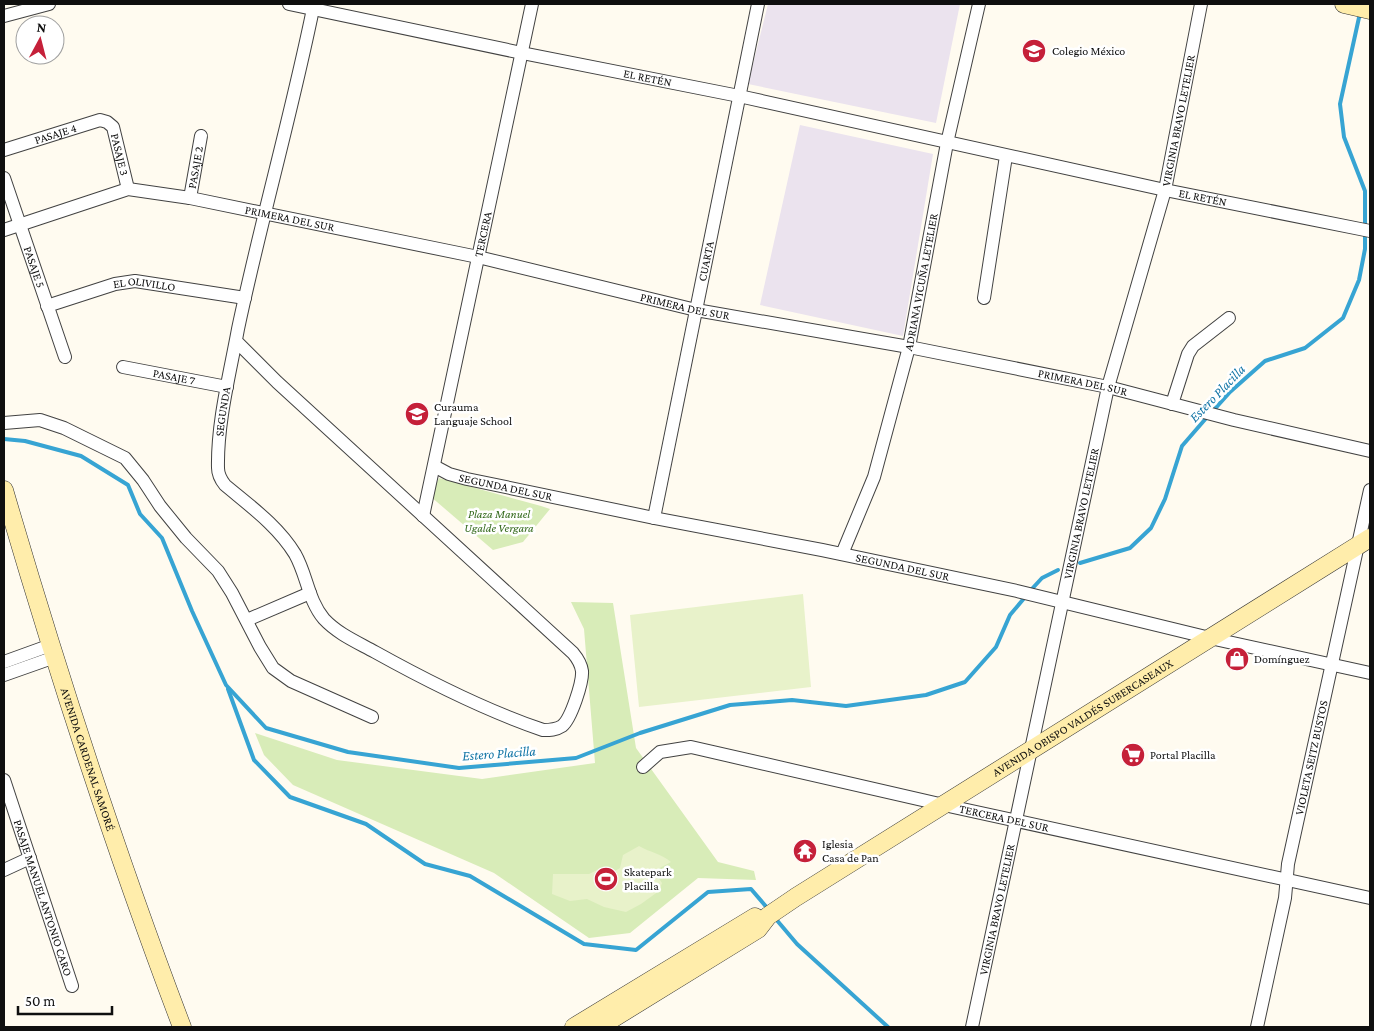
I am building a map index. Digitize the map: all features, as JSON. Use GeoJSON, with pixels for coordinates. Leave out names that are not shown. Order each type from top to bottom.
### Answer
{"type":"FeatureCollection","features":[{"type":"Feature","properties":{"kind":"main road"},"geometry":{"type":"LineString","coordinates":[[1346,4],[1370,10]]}},
{"type":"Feature","properties":{"kind":"main road","name":"AVENIDA CARDENAL SAMORÉ"},"geometry":{"type":"LineString","coordinates":[[5,500],[141,919],[182,1027]]}},
{"type":"Feature","properties":{"kind":"main road","name":"AVENIDA OBISPO VALDÉS SUBERCASEAUX"},"geometry":{"type":"LineString","coordinates":[[768,916],[1364,542]]}},
{"type":"Feature","properties":{"kind":"main road"},"geometry":{"type":"LineString","coordinates":[[574,1027],[750,919],[768,916]]}},
{"type":"Feature","properties":{"kind":"main road"},"geometry":{"type":"LineString","coordinates":[[599,1027],[758,929],[768,916]]}},
{"type":"Feature","properties":{"kind":"street"},"geometry":{"type":"LineString","coordinates":[[4,16],[49,4]]}},
{"type":"Feature","properties":{"kind":"street","name":"EL RETÉN"},"geometry":{"type":"LineString","coordinates":[[289,4],[314,6],[522,53],[739,96],[1006,156],[1370,231]]}},
{"type":"Feature","properties":{"kind":"street","name":"TERCERA"},"geometry":{"type":"LineString","coordinates":[[423,516],[532,4]]}},
{"type":"Feature","properties":{"kind":"street","name":"CUARTA"},"geometry":{"type":"LineString","coordinates":[[654,518],[758,4]]}},
{"type":"Feature","properties":{"kind":"street","name":"ADRIANA VICUÑA LETELIER"},"geometry":{"type":"LineString","coordinates":[[842,554],[874,477],[909,347],[947,143],[979,4]]}},
{"type":"Feature","properties":{"kind":"street","name":"VIRGINIA BRAVO LETELIER"},"geometry":{"type":"LineString","coordinates":[[972,1027],[1031,751],[1057,600],[1108,387],[1165,190],[1201,4]]}},
{"type":"Feature","properties":{"kind":"street","name":"SEGUNDA"},"geometry":{"type":"LineString","coordinates":[[236,341],[277,382],[573,653],[580,665],[582,677],[570,716],[562,725],[543,730],[474,703],[338,631],[324,618],[310,594],[302,567],[296,555],[282,536],[225,485],[218,474],[220,439],[227,387],[236,341],[264,214],[314,6]]}},
{"type":"Feature","properties":{"kind":"street","name":"PASAJE 4"},"geometry":{"type":"LineString","coordinates":[[4,150],[100,120],[107,122]]}},
{"type":"Feature","properties":{"kind":"street","name":"PASAJE 3"},"geometry":{"type":"LineString","coordinates":[[107,122],[113,127],[128,190]]}},
{"type":"Feature","properties":{"kind":"street","name":"PASAJE 2"},"geometry":{"type":"LineString","coordinates":[[190,198],[201,136]]}},
{"type":"Feature","properties":{"kind":"street"},"geometry":{"type":"LineString","coordinates":[[984,298],[1006,156]]}},
{"type":"Feature","properties":{"kind":"street","name":"PASAJE 5"},"geometry":{"type":"LineString","coordinates":[[4,178],[65,357]]}},
{"type":"Feature","properties":{"kind":"street","name":"PRIMERA DEL SUR"},"geometry":{"type":"LineString","coordinates":[[4,230],[128,190],[190,198],[478,257],[696,310],[909,347],[1108,387],[1234,420],[1370,451]]}},
{"type":"Feature","properties":{"kind":"street","name":"EL OLIVILLO"},"geometry":{"type":"LineString","coordinates":[[47,306],[115,284],[135,281],[245,298]]}},
{"type":"Feature","properties":{"kind":"street"},"geometry":{"type":"LineString","coordinates":[[1172,404],[1188,354],[1193,346],[1229,318]]}},
{"type":"Feature","properties":{"kind":"street","name":"PASAJE 7"},"geometry":{"type":"LineString","coordinates":[[124,367],[227,387]]}},
{"type":"Feature","properties":{"kind":"street"},"geometry":{"type":"LineString","coordinates":[[4,423],[40,420],[64,428],[125,458],[186,538],[218,571],[273,668],[291,680],[372,717]]}},
{"type":"Feature","properties":{"kind":"street","name":"SEGUNDA DEL SUR"},"geometry":{"type":"LineString","coordinates":[[434,466],[449,474],[468,479],[1016,591],[1370,674]]}},
{"type":"Feature","properties":{"kind":"street","name":"VIOLETA SEITZ BUSTOS"},"geometry":{"type":"LineString","coordinates":[[1257,1027],[1285,898],[1288,864],[1332,665],[1364,542],[1370,490]]}},
{"type":"Feature","properties":{"kind":"street"},"geometry":{"type":"LineString","coordinates":[[246,620],[310,594]]}},
{"type":"Feature","properties":{"kind":"street"},"geometry":{"type":"LineString","coordinates":[[4,662],[53,651]]}},
{"type":"Feature","properties":{"kind":"street"},"geometry":{"type":"LineString","coordinates":[[4,675],[53,651]]}},
{"type":"Feature","properties":{"kind":"street","name":"TERCERA DEL SUR"},"geometry":{"type":"LineString","coordinates":[[643,767],[660,752],[691,747],[944,805],[1370,898]]}},
{"type":"Feature","properties":{"kind":"street","name":"PASAJE MANUEL ANTONIO CARO"},"geometry":{"type":"LineString","coordinates":[[4,780],[72,986]]}},
{"type":"Feature","properties":{"kind":"street"},"geometry":{"type":"LineString","coordinates":[[4,870],[30,858]]}},
{"type":"Feature","properties":{"kind":"shaded area"},"geometry":{"type":"Polygon","coordinates":[[[768,4],[960,4],[936,123],[748,84],[768,4]]]}},
{"type":"Feature","properties":{"kind":"shaded area"},"geometry":{"type":"Polygon","coordinates":[[[800,125],[933,154],[903,336],[760,305],[800,125]]]}},
{"type":"Feature","properties":{"kind":"green space","name":"Plaza Manuel Ugalde Vergara"},"geometry":{"type":"Polygon","coordinates":[[[439,478],[550,509],[523,542],[493,550],[430,496],[439,478]]]}},
{"type":"Feature","properties":{"kind":"green space"},"geometry":{"type":"Polygon","coordinates":[[[803,594],[811,687],[639,707],[630,615],[803,594]]]}},
{"type":"Feature","properties":{"kind":"green space"},"geometry":{"type":"Polygon","coordinates":[[[571,602],[613,603],[636,748],[718,862],[754,871],[756,880],[698,878],[630,933],[589,938],[494,873],[293,785],[264,755],[255,733],[337,760],[482,779],[595,763],[584,629],[571,602]]]}},
{"type":"Feature","properties":{"kind":"green space","name":"Skatepark Placilla"},"geometry":{"type":"Polygon","coordinates":[[[639,846],[671,862],[654,871],[662,883],[659,891],[641,904],[626,912],[604,907],[587,899],[570,901],[552,894],[553,874],[589,874],[599,869],[613,872],[620,868],[623,855],[639,846]]]}},
{"type":"Feature","properties":{"kind":"waterway","name":"Estero Placilla"},"geometry":{"type":"LineString","coordinates":[[1213,411],[1230,392],[1265,361],[1305,348],[1343,318],[1359,280],[1365,249],[1365,191],[1344,137],[1340,104],[1360,13]]}},
{"type":"Feature","properties":{"kind":"waterway","name":"Estero Placilla"},"geometry":{"type":"LineString","coordinates":[[1080,563],[1130,548],[1151,528],[1165,499],[1182,446],[1208,416]]}},
{"type":"Feature","properties":{"kind":"waterway","name":"Estero Placilla"},"geometry":{"type":"LineString","coordinates":[[4,439],[25,441],[81,456],[128,485],[140,514],[162,538],[192,611],[226,685],[266,728],[348,752],[459,768],[576,758],[640,733],[730,705],[792,700],[846,706],[926,695],[965,682],[996,647],[1010,615],[1026,596]]}},
{"type":"Feature","properties":{"kind":"waterway","name":"Estero Placilla"},"geometry":{"type":"LineString","coordinates":[[1030,591],[1042,578],[1058,570]]}},
{"type":"Feature","properties":{"kind":"waterway"},"geometry":{"type":"LineString","coordinates":[[228,689],[254,760],[290,797],[366,824],[425,864],[470,876],[584,944],[636,950],[708,892],[751,889],[769,910]]}},
{"type":"Feature","properties":{"kind":"waterway"},"geometry":{"type":"LineString","coordinates":[[775,918],[797,944],[888,1027]]}},
{"type":"Feature","properties":{"kind":"place","name":"Colegio México"},"geometry":{"type":"Point","coordinates":[1034,51]}},
{"type":"Feature","properties":{"kind":"place","name":"Curauma Languaje School"},"geometry":{"type":"Point","coordinates":[417,414]}},
{"type":"Feature","properties":{"kind":"place","name":"Domínguez"},"geometry":{"type":"Point","coordinates":[1237,659]}},
{"type":"Feature","properties":{"kind":"place","name":"Portal Placilla"},"geometry":{"type":"Point","coordinates":[1133,755]}},
{"type":"Feature","properties":{"kind":"place","name":"Iglesia Casa de Pan"},"geometry":{"type":"Point","coordinates":[805,851]}},
{"type":"Feature","properties":{"kind":"place","name":"Skatepark Placilla"},"geometry":{"type":"Point","coordinates":[606,879]}}]}
